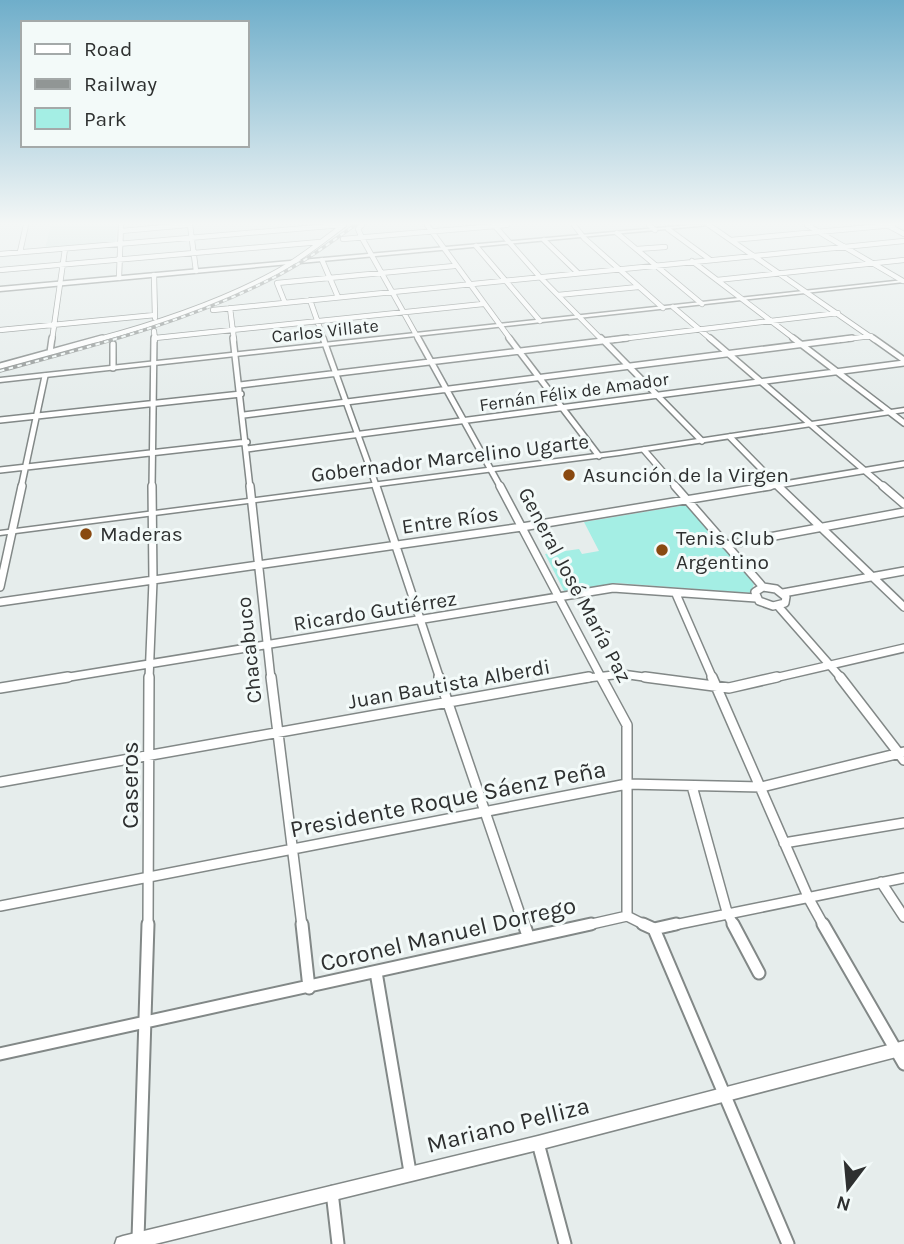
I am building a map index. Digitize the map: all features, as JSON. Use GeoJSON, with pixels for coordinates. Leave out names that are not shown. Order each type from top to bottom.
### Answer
{"type":"FeatureCollection","features":[{"type":"Feature","properties":{"kind":"street"},"geometry":{"type":"LineString","coordinates":[[0,289],[68,283]]}},
{"type":"Feature","properties":{"kind":"street"},"geometry":{"type":"LineString","coordinates":[[154,283],[156,322]]}},
{"type":"Feature","properties":{"kind":"street"},"geometry":{"type":"LineString","coordinates":[[0,366],[156,322],[255,283]]}},
{"type":"Feature","properties":{"kind":"street"},"geometry":{"type":"LineString","coordinates":[[277,283],[285,303]]}},
{"type":"Feature","properties":{"kind":"street"},"geometry":{"type":"LineString","coordinates":[[332,283],[338,297]]}},
{"type":"Feature","properties":{"kind":"street","name":"General José María Paz"},"geometry":{"type":"LineString","coordinates":[[387,283],[522,527],[627,725],[627,916]]}},
{"type":"Feature","properties":{"kind":"street"},"geometry":{"type":"LineString","coordinates":[[213,310],[477,283]]}},
{"type":"Feature","properties":{"kind":"street"},"geometry":{"type":"LineString","coordinates":[[508,283],[540,321]]}},
{"type":"Feature","properties":{"kind":"street"},"geometry":{"type":"LineString","coordinates":[[546,283],[702,441]]}},
{"type":"Feature","properties":{"kind":"street"},"geometry":{"type":"LineString","coordinates":[[635,283],[663,308]]}},
{"type":"Feature","properties":{"kind":"street"},"geometry":{"type":"LineString","coordinates":[[677,283],[702,304]]}},
{"type":"Feature","properties":{"kind":"street"},"geometry":{"type":"LineString","coordinates":[[720,283],[904,423]]}},
{"type":"Feature","properties":{"kind":"street"},"geometry":{"type":"LineString","coordinates":[[794,283],[904,361]]}},
{"type":"Feature","properties":{"kind":"street","name":"Carlos Villate"},"geometry":{"type":"LineString","coordinates":[[0,380],[885,283]]}},
{"type":"Feature","properties":{"kind":"street"},"geometry":{"type":"LineString","coordinates":[[50,352],[58,284]]}},
{"type":"Feature","properties":{"kind":"street"},"geometry":{"type":"LineString","coordinates":[[468,284],[600,456]]}},
{"type":"Feature","properties":{"kind":"street"},"geometry":{"type":"LineString","coordinates":[[558,295],[638,286]]}},
{"type":"Feature","properties":{"kind":"street"},"geometry":{"type":"LineString","coordinates":[[310,300],[376,485],[483,811],[528,936]]}},
{"type":"Feature","properties":{"kind":"street"},"geometry":{"type":"LineString","coordinates":[[155,338],[483,303]]}},
{"type":"Feature","properties":{"kind":"street"},"geometry":{"type":"LineString","coordinates":[[673,307],[904,504]]}},
{"type":"Feature","properties":{"kind":"street","name":"Chacabuco"},"geometry":{"type":"LineString","coordinates":[[230,308],[244,415],[277,733],[294,848],[309,988]]}},
{"type":"Feature","properties":{"kind":"street"},"geometry":{"type":"LineString","coordinates":[[240,385],[838,313]]}},
{"type":"Feature","properties":{"kind":"street"},"geometry":{"type":"LineString","coordinates":[[0,330],[155,315]]}},
{"type":"Feature","properties":{"kind":"street","name":"Caseros"},"geometry":{"type":"LineString","coordinates":[[138,1240],[149,877],[149,664],[153,581],[151,452],[156,364],[154,331]]}},
{"type":"Feature","properties":{"kind":"street"},"geometry":{"type":"LineString","coordinates":[[244,415],[871,336]]}},
{"type":"Feature","properties":{"kind":"street"},"geometry":{"type":"LineString","coordinates":[[113,344],[113,368]]}},
{"type":"Feature","properties":{"kind":"street","name":"Fernán Félix de Amador"},"geometry":{"type":"LineString","coordinates":[[0,470],[151,452],[356,435],[904,361]]}},
{"type":"Feature","properties":{"kind":"street"},"geometry":{"type":"LineString","coordinates":[[0,587],[45,376]]}},
{"type":"Feature","properties":{"kind":"street"},"geometry":{"type":"LineString","coordinates":[[0,421],[241,394]]}},
{"type":"Feature","properties":{"kind":"street","name":"Gobernador Marcelino Ugarte"},"geometry":{"type":"LineString","coordinates":[[0,533],[600,456],[904,410]]}},
{"type":"Feature","properties":{"kind":"street"},"geometry":{"type":"LineString","coordinates":[[730,437],[819,528],[904,607]]}},
{"type":"Feature","properties":{"kind":"street"},"geometry":{"type":"LineString","coordinates":[[644,450],[763,587]]}},
{"type":"Feature","properties":{"kind":"street","name":"Entre Ríos"},"geometry":{"type":"LineString","coordinates":[[0,602],[522,527],[904,464]]}},
{"type":"Feature","properties":{"kind":"street"},"geometry":{"type":"LineString","coordinates":[[726,545],[904,512]]}},
{"type":"Feature","properties":{"kind":"street"},"geometry":{"type":"LineString","coordinates":[[783,593],[904,570]]}},
{"type":"Feature","properties":{"kind":"street"},"geometry":{"type":"LineString","coordinates":[[756,598],[756,590],[763,587],[772,587],[783,593],[786,600],[778,606],[831,666],[902,755]]}},
{"type":"Feature","properties":{"kind":"street","name":"Ricardo Gutiérrez"},"geometry":{"type":"LineString","coordinates":[[0,688],[561,599],[613,588],[756,598],[763,604],[778,606]]}},
{"type":"Feature","properties":{"kind":"street"},"geometry":{"type":"LineString","coordinates":[[676,594],[810,899],[900,1049],[904,1064]]}},
{"type":"Feature","properties":{"kind":"street","name":"Juan Bautista Alberdi"},"geometry":{"type":"LineString","coordinates":[[0,782],[600,675],[622,674],[729,688],[904,649]]}},
{"type":"Feature","properties":{"kind":"street","name":"Presidente Roque Sáenz Peña"},"geometry":{"type":"LineString","coordinates":[[0,906],[627,784],[762,787],[902,755]]}},
{"type":"Feature","properties":{"kind":"street"},"geometry":{"type":"LineString","coordinates":[[692,786],[727,912],[758,973]]}},
{"type":"Feature","properties":{"kind":"street"},"geometry":{"type":"LineString","coordinates":[[785,843],[904,823]]}},
{"type":"Feature","properties":{"kind":"street"},"geometry":{"type":"LineString","coordinates":[[627,916],[654,929],[904,878]]}},
{"type":"Feature","properties":{"kind":"street"},"geometry":{"type":"LineString","coordinates":[[881,883],[904,917]]}},
{"type":"Feature","properties":{"kind":"street","name":"Coronel Manuel Dorrego"},"geometry":{"type":"LineString","coordinates":[[0,1054],[627,916]]}},
{"type":"Feature","properties":{"kind":"street"},"geometry":{"type":"LineString","coordinates":[[654,929],[788,1244]]}},
{"type":"Feature","properties":{"kind":"street"},"geometry":{"type":"LineString","coordinates":[[376,972],[410,1172]]}},
{"type":"Feature","properties":{"kind":"street","name":"Mariano Pelliza"},"geometry":{"type":"LineString","coordinates":[[122,1244],[538,1143],[900,1049]]}},
{"type":"Feature","properties":{"kind":"street"},"geometry":{"type":"LineString","coordinates":[[538,1143],[565,1244]]}},
{"type":"Feature","properties":{"kind":"street"},"geometry":{"type":"LineString","coordinates":[[332,1191],[338,1244]]}},
{"type":"Feature","properties":{"kind":"green space","name":"Tenis Club Argentino"},"geometry":{"type":"Polygon","coordinates":[[[686,505],[754,584],[751,593],[616,583],[564,591],[545,554],[579,549],[582,554],[599,551],[584,522],[686,505]]]}},
{"type":"Feature","properties":{"kind":"railway"},"geometry":{"type":"LineString","coordinates":[[0,371],[171,321],[261,283]]}},
{"type":"Feature","properties":{"kind":"place","name":"Asunción de la Virgen"},"geometry":{"type":"Point","coordinates":[569,475]}},
{"type":"Feature","properties":{"kind":"place","name":"Maderas"},"geometry":{"type":"Point","coordinates":[86,534]}},
{"type":"Feature","properties":{"kind":"place","name":"Tenis Club Argentino"},"geometry":{"type":"Point","coordinates":[662,550]}}]}
